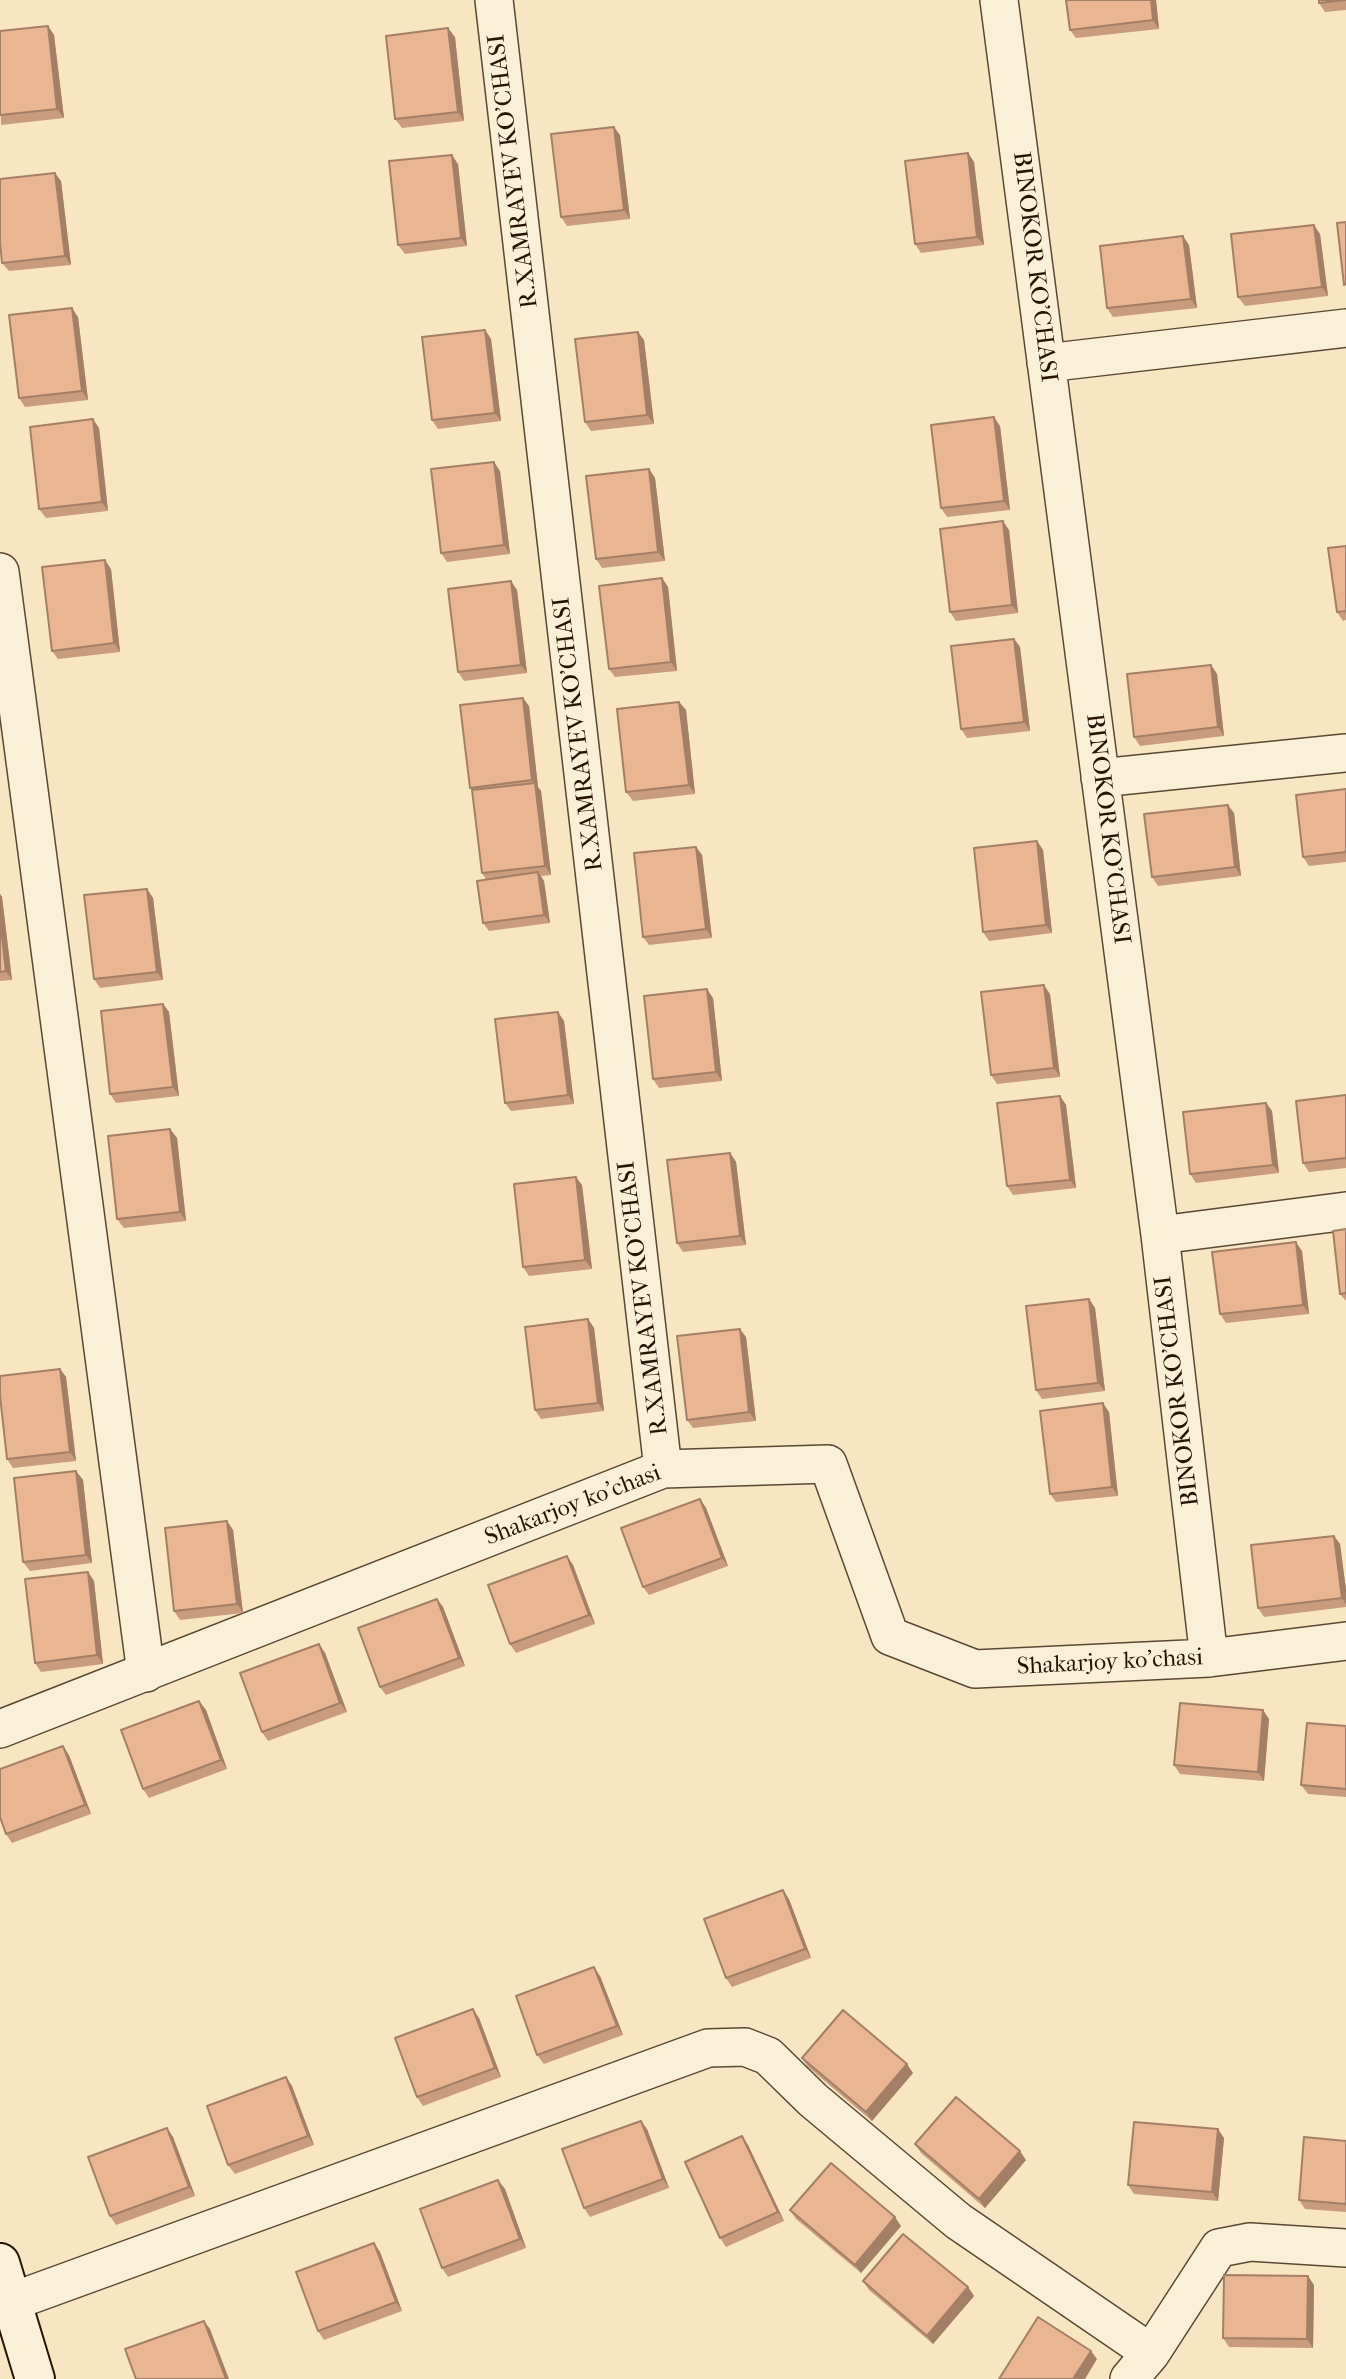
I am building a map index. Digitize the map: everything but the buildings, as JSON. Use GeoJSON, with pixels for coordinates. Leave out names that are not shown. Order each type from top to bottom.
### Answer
{"type":"FeatureCollection","features":[{"type":"Feature","properties":{"kind":"street","name":"R.XAMRAYEV KO'CHASI"},"geometry":{"type":"LineString","coordinates":[[494,0],[663,1469]]}},
{"type":"Feature","properties":{"kind":"street","name":"BINOKOR KO'CHASI"},"geometry":{"type":"LineString","coordinates":[[999,0],[1160,1235],[1209,1658]]}},
{"type":"Feature","properties":{"kind":"street"},"geometry":{"type":"LineString","coordinates":[[1046,363],[1346,328]]}},
{"type":"Feature","properties":{"kind":"street"},"geometry":{"type":"LineString","coordinates":[[0,572],[146,1673]]}},
{"type":"Feature","properties":{"kind":"street"},"geometry":{"type":"LineString","coordinates":[[1100,778],[1346,753]]}},
{"type":"Feature","properties":{"kind":"street"},"geometry":{"type":"LineString","coordinates":[[1160,1235],[1346,1211]]}},
{"type":"Feature","properties":{"kind":"street","name":"Shakarjoy ko'chasi"},"geometry":{"type":"LineString","coordinates":[[0,1729],[663,1469],[828,1464],[890,1636],[975,1669],[1209,1658],[1346,1641]]}},
{"type":"Feature","properties":{"kind":"street"},"geometry":{"type":"LineString","coordinates":[[11,2302],[708,2048],[745,2047],[768,2056],[813,2100],[958,2221],[1140,2366],[1219,2248],[1250,2242],[1346,2248]]}},
{"type":"Feature","properties":{"kind":"street"},"geometry":{"type":"LineString","coordinates":[[0,2263],[35,2379]]}}]}
